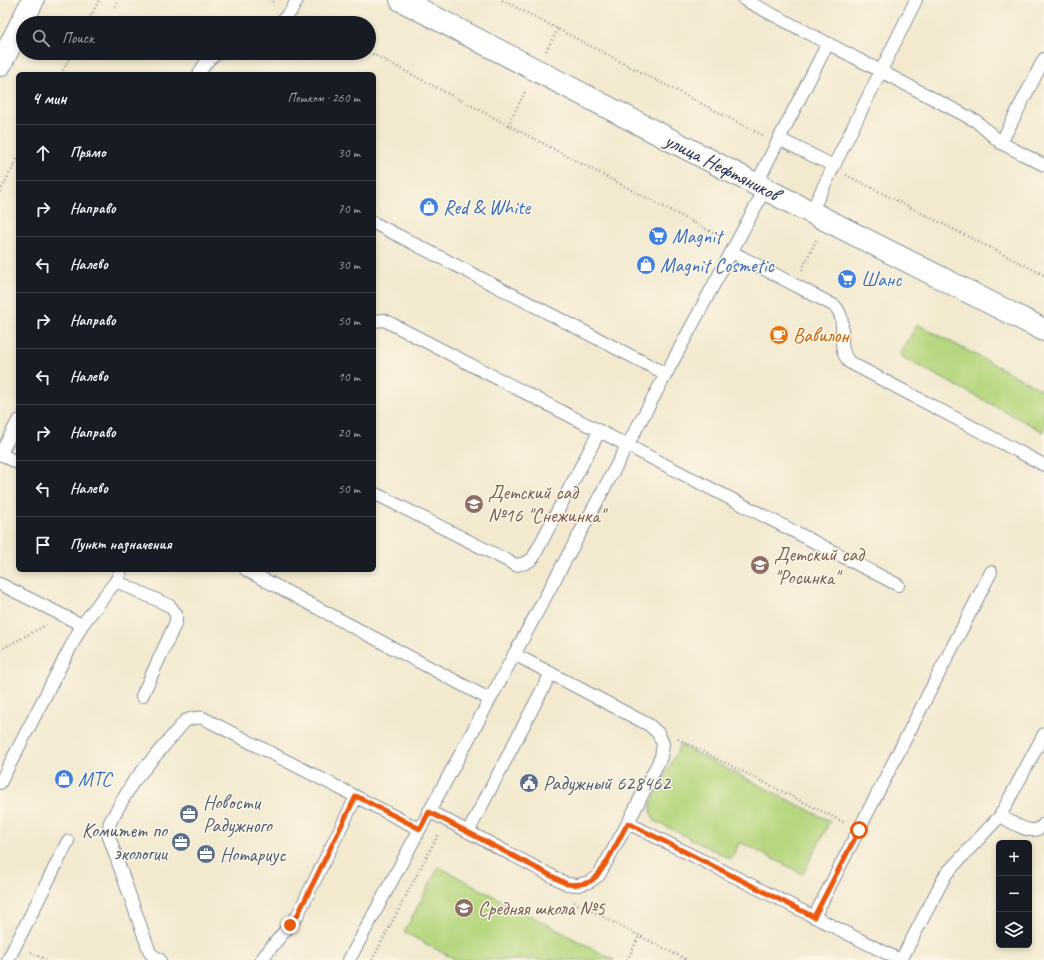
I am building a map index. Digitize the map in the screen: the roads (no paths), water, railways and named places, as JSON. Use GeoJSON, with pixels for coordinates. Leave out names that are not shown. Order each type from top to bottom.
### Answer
{"type":"FeatureCollection","features":[{"type":"Feature","properties":{"kind":"street"},"geometry":{"type":"LineString","coordinates":[[26,16],[34,0]]}},
{"type":"Feature","properties":{"kind":"street","name":"улица Нефтяников"},"geometry":{"type":"LineString","coordinates":[[401,0],[760,187],[1044,330]]}},
{"type":"Feature","properties":{"kind":"street"},"geometry":{"type":"LineString","coordinates":[[0,65],[16,34]]}},
{"type":"Feature","properties":{"kind":"lane"},"geometry":{"type":"LineString","coordinates":[[286,16],[297,0]]}},
{"type":"Feature","properties":{"kind":"lane"},"geometry":{"type":"LineString","coordinates":[[745,0],[761,4],[828,43],[976,121],[1001,143],[1044,165]]}},
{"type":"Feature","properties":{"kind":"lane"},"geometry":{"type":"LineString","coordinates":[[811,212],[916,0]]}},
{"type":"Feature","properties":{"kind":"lane"},"geometry":{"type":"LineString","coordinates":[[349,960],[732,252],[779,139],[828,43]]}},
{"type":"Feature","properties":{"kind":"lane"},"geometry":{"type":"LineString","coordinates":[[1001,143],[1044,59]]}},
{"type":"Feature","properties":{"kind":"lane"},"geometry":{"type":"LineString","coordinates":[[200,72],[208,60]]}},
{"type":"Feature","properties":{"kind":"lane"},"geometry":{"type":"LineString","coordinates":[[779,139],[834,166]]}},
{"type":"Feature","properties":{"kind":"lane"},"geometry":{"type":"LineString","coordinates":[[376,223],[666,374]]}},
{"type":"Feature","properties":{"kind":"lane"},"geometry":{"type":"LineString","coordinates":[[732,252],[835,306],[840,311],[842,320],[842,350],[844,356],[849,362],[1044,465]]}},
{"type":"Feature","properties":{"kind":"lane"},"geometry":{"type":"LineString","coordinates":[[376,321],[384,320],[898,585]]}},
{"type":"Feature","properties":{"kind":"lane"},"geometry":{"type":"LineString","coordinates":[[16,425],[0,454],[16,462]]}},
{"type":"Feature","properties":{"kind":"lane"},"geometry":{"type":"LineString","coordinates":[[376,494],[516,565],[522,564],[529,562],[533,558],[599,432]]}},
{"type":"Feature","properties":{"kind":"lane"},"geometry":{"type":"LineString","coordinates":[[250,572],[489,699]]}},
{"type":"Feature","properties":{"kind":"lane"},"geometry":{"type":"LineString","coordinates":[[814,917],[991,572]]}},
{"type":"Feature","properties":{"kind":"lane"},"geometry":{"type":"LineString","coordinates":[[0,783],[82,626],[118,575],[170,606],[176,614],[176,622],[142,696]]}},
{"type":"Feature","properties":{"kind":"lane"},"geometry":{"type":"LineString","coordinates":[[0,584],[82,626]]}},
{"type":"Feature","properties":{"kind":"lane"},"geometry":{"type":"LineString","coordinates":[[429,812],[567,884],[578,885],[589,882],[599,875],[628,823],[661,757],[663,744],[658,733],[649,725],[514,654]]}},
{"type":"Feature","properties":{"kind":"lane"},"geometry":{"type":"LineString","coordinates":[[468,832],[551,673]]}},
{"type":"Feature","properties":{"kind":"lane"},"geometry":{"type":"LineString","coordinates":[[160,960],[151,954],[149,950],[108,834],[108,828],[129,787],[185,721],[193,718],[203,718],[420,829]]}},
{"type":"Feature","properties":{"kind":"lane"},"geometry":{"type":"LineString","coordinates":[[628,823],[900,960],[946,874],[1000,816],[1044,734]]}},
{"type":"Feature","properties":{"kind":"lane"},"geometry":{"type":"LineString","coordinates":[[260,960],[297,916],[356,796]]}},
{"type":"Feature","properties":{"kind":"lane"},"geometry":{"type":"LineString","coordinates":[[1000,816],[1027,830],[1039,830],[1044,824]]}},
{"type":"Feature","properties":{"kind":"lane"},"geometry":{"type":"LineString","coordinates":[[8,960],[68,841]]}},
{"type":"Feature","properties":{"kind":"place","name":"Red & White"},"geometry":{"type":"Point","coordinates":[429,207]}},
{"type":"Feature","properties":{"kind":"place","name":"Magnit"},"geometry":{"type":"Point","coordinates":[658,236]}},
{"type":"Feature","properties":{"kind":"place","name":"Magnit Cosmetic"},"geometry":{"type":"Point","coordinates":[646,265]}},
{"type":"Feature","properties":{"kind":"place","name":"Шанс"},"geometry":{"type":"Point","coordinates":[847,279]}},
{"type":"Feature","properties":{"kind":"place","name":"Вавилон"},"geometry":{"type":"Point","coordinates":[779,335]}},
{"type":"Feature","properties":{"kind":"place","name":"Детский сад №16 \"Снежинка\""},"geometry":{"type":"Point","coordinates":[474,504]}},
{"type":"Feature","properties":{"kind":"place","name":"Детский сад \"Росинка\""},"geometry":{"type":"Point","coordinates":[760,565]}},
{"type":"Feature","properties":{"kind":"place","name":"МТС"},"geometry":{"type":"Point","coordinates":[64,779]}},
{"type":"Feature","properties":{"kind":"place","name":"Радужный 628462"},"geometry":{"type":"Point","coordinates":[529,783]}},
{"type":"Feature","properties":{"kind":"place","name":"Новости Радужного"},"geometry":{"type":"Point","coordinates":[189,814]}},
{"type":"Feature","properties":{"kind":"place","name":"Комитет по экологии"},"geometry":{"type":"Point","coordinates":[181,842]}},
{"type":"Feature","properties":{"kind":"place","name":"Нотариус"},"geometry":{"type":"Point","coordinates":[206,854]}},
{"type":"Feature","properties":{"kind":"place","name":"Средняя школа №5"},"geometry":{"type":"Point","coordinates":[464,908]}}]}
